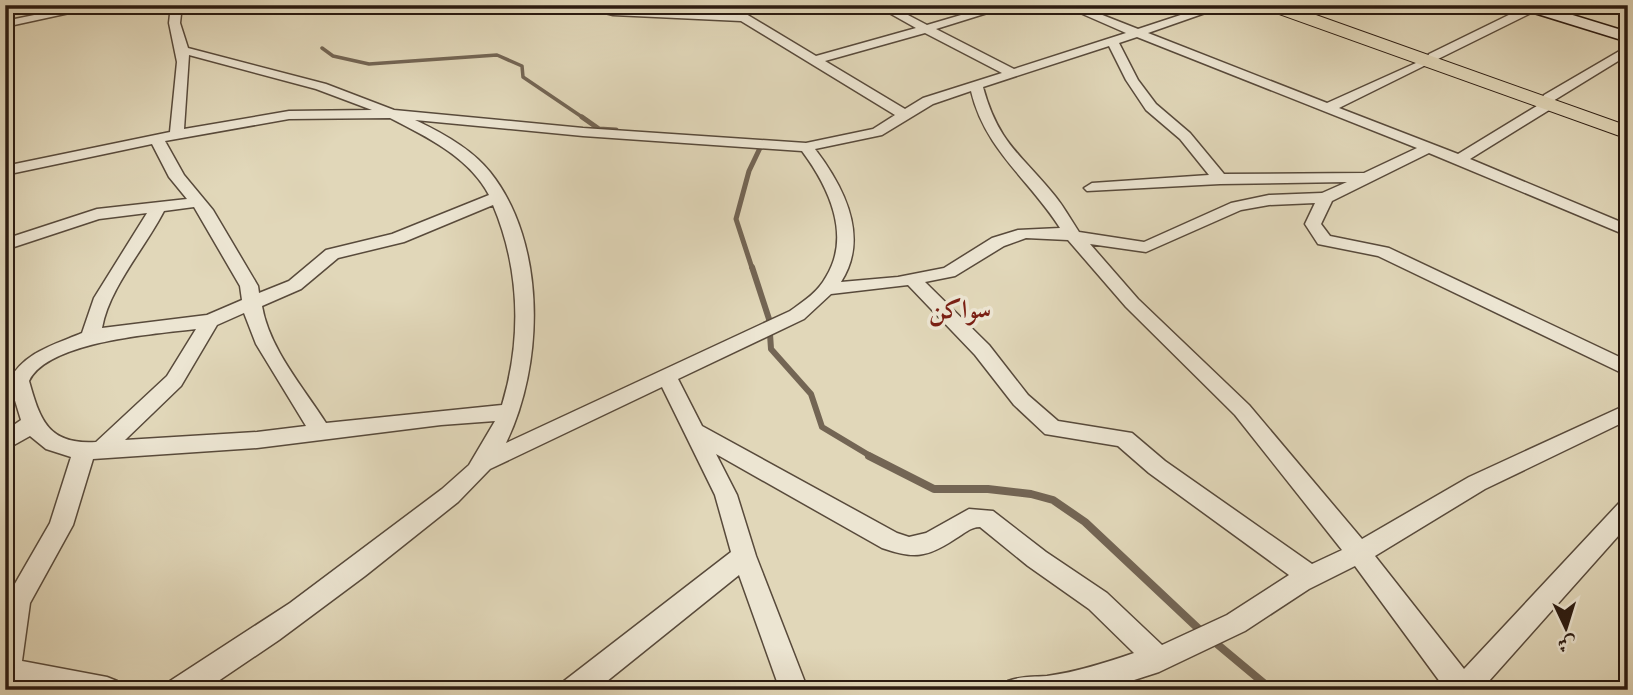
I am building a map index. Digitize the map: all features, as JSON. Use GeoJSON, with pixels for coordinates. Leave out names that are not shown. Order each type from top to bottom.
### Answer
{"type":"FeatureCollection","features":[{"type":"Feature","properties":{"kind":"main road"},"geometry":{"type":"LineString","coordinates":[[1271,5],[1628,126]]}},
{"type":"Feature","properties":{"kind":"main road"},"geometry":{"type":"LineString","coordinates":[[1285,5],[1429,59]]}},
{"type":"Feature","properties":{"kind":"main road"},"geometry":{"type":"LineString","coordinates":[[1549,101],[1628,133]]}},
{"type":"Feature","properties":{"kind":"street"},"geometry":{"type":"LineString","coordinates":[[5,16],[62,5]]}},
{"type":"Feature","properties":{"kind":"street"},"geometry":{"type":"LineString","coordinates":[[5,24],[102,5]]}},
{"type":"Feature","properties":{"kind":"street"},"geometry":{"type":"LineString","coordinates":[[177,5],[173,28],[183,50],[177,134]]}},
{"type":"Feature","properties":{"kind":"street"},"geometry":{"type":"LineString","coordinates":[[578,5],[614,12],[741,18]]}},
{"type":"Feature","properties":{"kind":"street"},"geometry":{"type":"LineString","coordinates":[[591,7],[605,5]]}},
{"type":"Feature","properties":{"kind":"street"},"geometry":{"type":"LineString","coordinates":[[723,5],[902,114]]}},
{"type":"Feature","properties":{"kind":"street"},"geometry":{"type":"LineString","coordinates":[[880,5],[1012,73]]}},
{"type":"Feature","properties":{"kind":"street"},"geometry":{"type":"LineString","coordinates":[[813,61],[1008,5]]}},
{"type":"Feature","properties":{"kind":"street"},"geometry":{"type":"LineString","coordinates":[[1067,5],[1429,148],[1628,231]]}},
{"type":"Feature","properties":{"kind":"street"},"geometry":{"type":"LineString","coordinates":[[5,171],[156,138],[289,115],[395,114],[583,132],[806,147],[877,132],[902,114],[928,101],[1223,5]]}},
{"type":"Feature","properties":{"kind":"street"},"geometry":{"type":"LineString","coordinates":[[1327,108],[1429,59],[1528,6],[1628,37]]}},
{"type":"Feature","properties":{"kind":"street"},"geometry":{"type":"LineString","coordinates":[[1112,41],[1132,80],[1151,107],[1185,136],[1220,179]]}},
{"type":"Feature","properties":{"kind":"street"},"geometry":{"type":"LineString","coordinates":[[183,50],[275,72],[395,114],[471,161],[489,180],[513,240],[523,289],[526,336],[521,381],[510,412],[483,463]]}},
{"type":"Feature","properties":{"kind":"street"},"geometry":{"type":"LineString","coordinates":[[1458,160],[1628,50]]}},
{"type":"Feature","properties":{"kind":"street"},"geometry":{"type":"LineString","coordinates":[[976,85],[983,113],[998,142],[1050,200],[1073,235],[1132,303],[1242,410],[1359,553],[1463,690],[1628,509]]}},
{"type":"Feature","properties":{"kind":"street"},"geometry":{"type":"LineString","coordinates":[[156,138],[177,177],[199,202],[249,286],[255,321],[266,344],[321,433]]}},
{"type":"Feature","properties":{"kind":"street"},"geometry":{"type":"LineString","coordinates":[[180,690],[235,656],[381,550],[443,500],[483,463],[797,314],[817,302],[830,289],[845,259],[845,222],[838,194],[824,168],[806,147]]}},
{"type":"Feature","properties":{"kind":"street"},"geometry":{"type":"LineString","coordinates":[[830,289],[913,280],[948,272],[1016,235],[1039,232],[1073,235],[1119,245],[1146,247],[1237,206],[1269,200],[1325,198],[1429,148]]}},
{"type":"Feature","properties":{"kind":"street"},"geometry":{"type":"LineString","coordinates":[[1091,188],[1220,179],[1366,177]]}},
{"type":"Feature","properties":{"kind":"street"},"geometry":{"type":"LineString","coordinates":[[496,198],[398,238],[332,254],[295,285],[210,321],[91,335],[47,355],[25,369],[19,381],[31,424],[48,442],[63,448],[93,450],[257,440],[441,416],[510,412]]}},
{"type":"Feature","properties":{"kind":"street"},"geometry":{"type":"LineString","coordinates":[[1325,198],[1313,224],[1324,240],[1383,252],[1628,369]]}},
{"type":"Feature","properties":{"kind":"street"},"geometry":{"type":"LineString","coordinates":[[5,245],[97,214],[199,202]]}},
{"type":"Feature","properties":{"kind":"street"},"geometry":{"type":"LineString","coordinates":[[91,335],[93,319],[107,291],[158,206]]}},
{"type":"Feature","properties":{"kind":"street"},"geometry":{"type":"LineString","coordinates":[[913,280],[982,350],[1021,400],[1052,428],[1124,439],[1178,482],[1310,576]]}},
{"type":"Feature","properties":{"kind":"street"},"geometry":{"type":"LineString","coordinates":[[107,690],[6,670],[18,601],[61,525],[93,450],[174,381],[210,321]]}},
{"type":"Feature","properties":{"kind":"street"},"geometry":{"type":"LineString","coordinates":[[666,376],[726,495],[744,556],[794,690]]}},
{"type":"Feature","properties":{"kind":"street"},"geometry":{"type":"LineString","coordinates":[[1018,690],[1046,689],[1097,679],[1136,664],[1159,660],[1236,623],[1310,576],[1359,553],[1477,483],[1628,411]]}},
{"type":"Feature","properties":{"kind":"street"},"geometry":{"type":"LineString","coordinates":[[5,442],[31,424]]}},
{"type":"Feature","properties":{"kind":"street"},"geometry":{"type":"LineString","coordinates":[[694,431],[890,541],[909,547],[932,542],[969,518],[985,518],[1037,559],[1098,601],[1159,660]]}},
{"type":"Feature","properties":{"kind":"street"},"geometry":{"type":"LineString","coordinates":[[574,690],[744,556]]}},
{"type":"Feature","properties":{"kind":"waterway"},"geometry":{"type":"LineString","coordinates":[[322,48],[333,56],[369,64],[497,55],[522,66],[523,77],[585,119]]}},
{"type":"Feature","properties":{"kind":"waterway"},"geometry":{"type":"LineString","coordinates":[[582,117],[599,129],[616,130]]}},
{"type":"Feature","properties":{"kind":"waterway"},"geometry":{"type":"LineString","coordinates":[[752,268],[736,219],[749,171],[760,148],[755,146]]}},
{"type":"Feature","properties":{"kind":"waterway"},"geometry":{"type":"LineString","coordinates":[[752,267],[769,319],[771,349],[811,394],[822,427],[872,457]]}},
{"type":"Feature","properties":{"kind":"waterway"},"geometry":{"type":"LineString","coordinates":[[869,456],[934,489],[988,489],[1031,494],[1053,500],[1085,522],[1202,632]]}},
{"type":"Feature","properties":{"kind":"waterway"},"geometry":{"type":"LineString","coordinates":[[1211,639],[1272,690]]}},
{"type":"Feature","properties":{"kind":"district","name":"سواكن"},"geometry":{"type":"Point","coordinates":[960,309]}}]}
